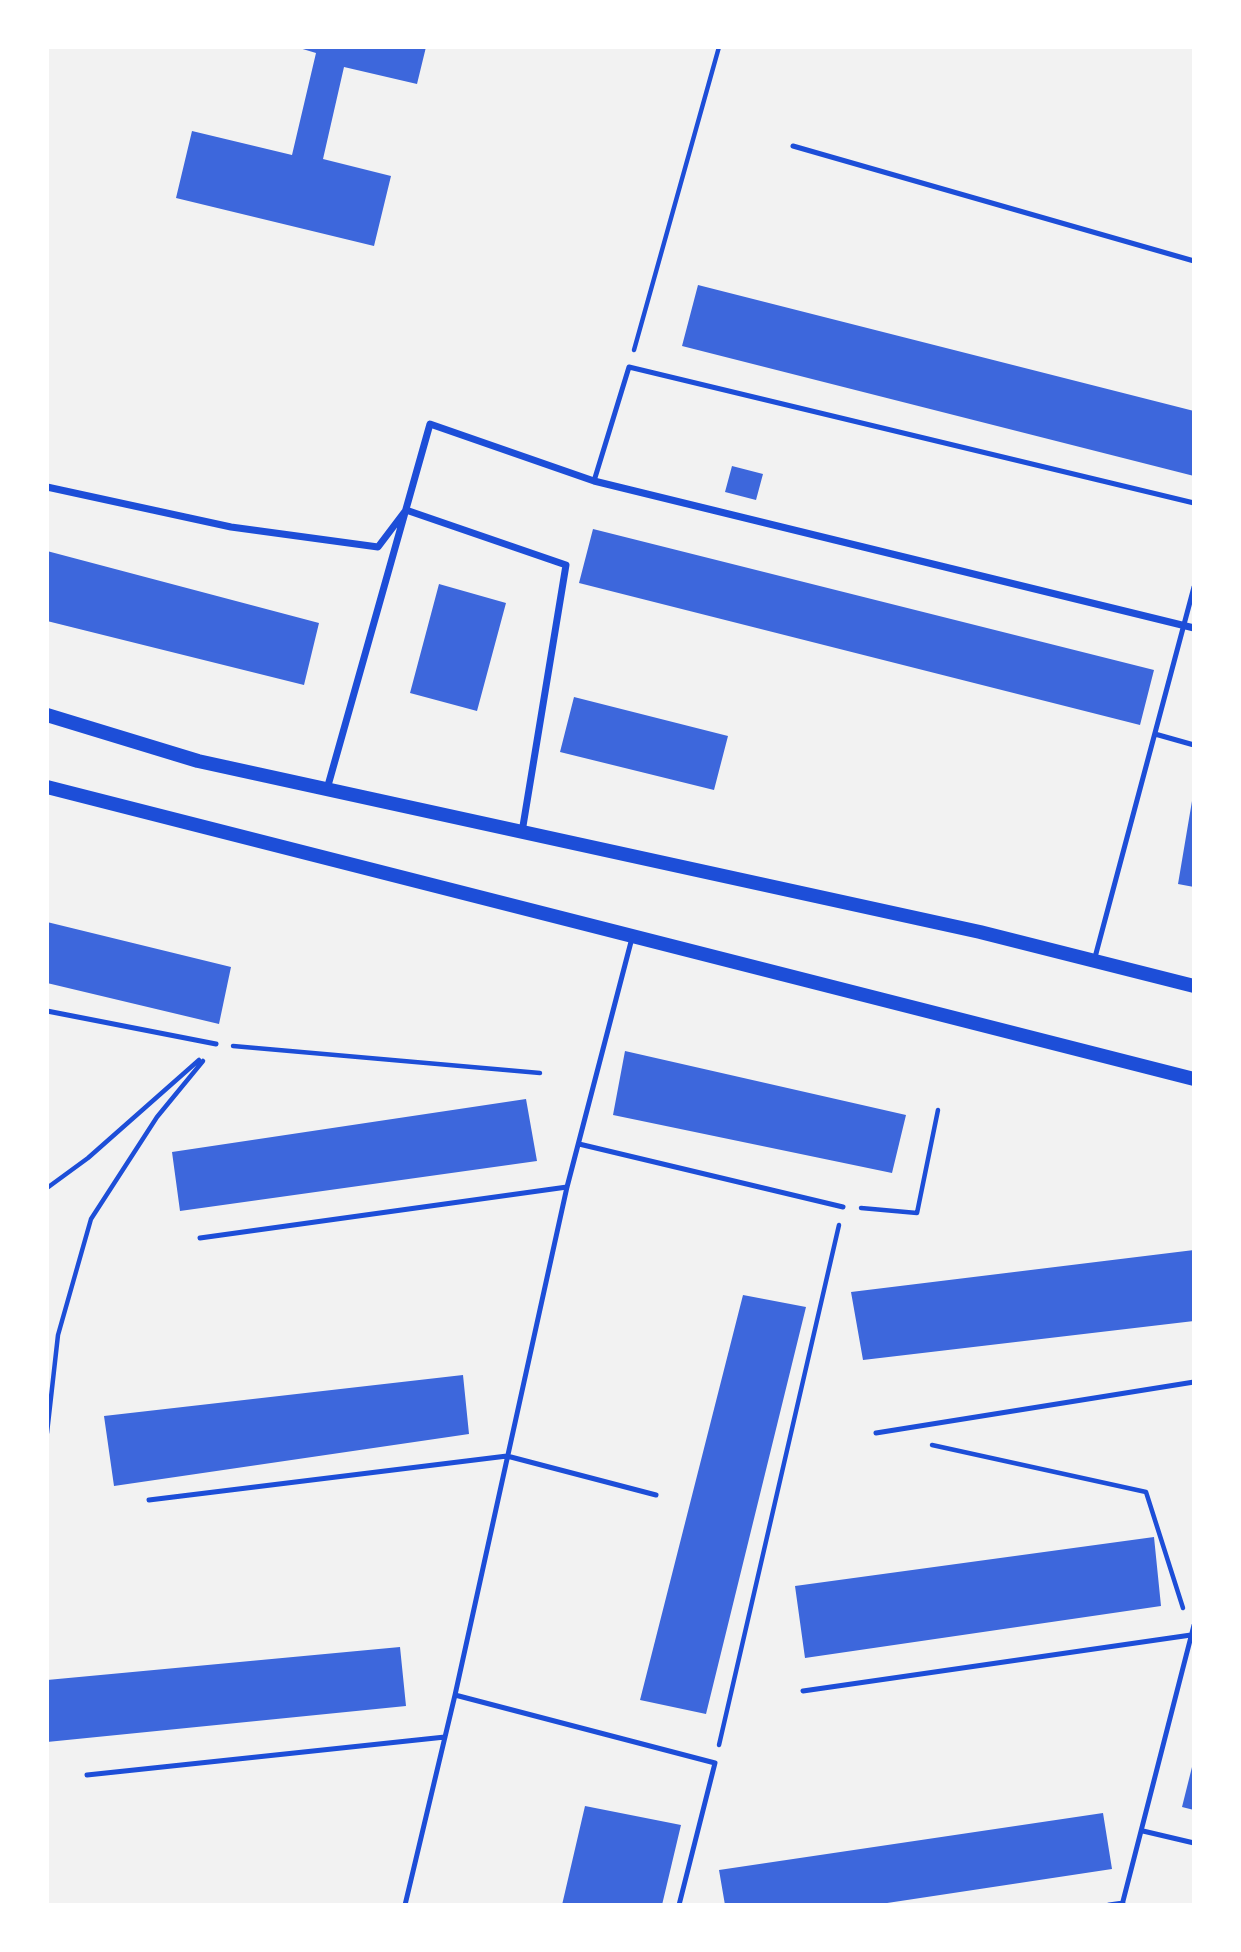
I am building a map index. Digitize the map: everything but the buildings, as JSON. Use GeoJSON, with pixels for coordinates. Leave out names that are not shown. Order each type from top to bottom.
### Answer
{"type":"FeatureCollection","features":[{"type":"Feature","properties":{"kind":"main road"},"geometry":{"type":"LineString","coordinates":[[47,715],[198,761],[980,932],[1194,986]]}},
{"type":"Feature","properties":{"kind":"main road"},"geometry":{"type":"LineString","coordinates":[[47,787],[1194,1079]]}},
{"type":"Feature","properties":{"kind":"street"},"geometry":{"type":"LineString","coordinates":[[327,789],[430,424],[594,481],[1194,628]]}},
{"type":"Feature","properties":{"kind":"street"},"geometry":{"type":"LineString","coordinates":[[47,487],[231,527],[378,547],[406,510]]}},
{"type":"Feature","properties":{"kind":"street"},"geometry":{"type":"LineString","coordinates":[[406,510],[566,565],[522,832]]}},
{"type":"Feature","properties":{"kind":"lane"},"geometry":{"type":"LineString","coordinates":[[793,146],[1194,261]]}},
{"type":"Feature","properties":{"kind":"lane"},"geometry":{"type":"LineString","coordinates":[[594,481],[629,367],[1194,503]]}},
{"type":"Feature","properties":{"kind":"lane"},"geometry":{"type":"LineString","coordinates":[[1094,961],[1194,587]]}},
{"type":"Feature","properties":{"kind":"lane"},"geometry":{"type":"LineString","coordinates":[[1155,734],[1194,745]]}},
{"type":"Feature","properties":{"kind":"lane"},"geometry":{"type":"LineString","coordinates":[[405,1905],[455,1695],[567,1187],[633,935]]}},
{"type":"Feature","properties":{"kind":"lane"},"geometry":{"type":"LineString","coordinates":[[47,1012],[216,1044]]}},
{"type":"Feature","properties":{"kind":"lane"},"geometry":{"type":"LineString","coordinates":[[579,1144],[843,1206]]}},
{"type":"Feature","properties":{"kind":"lane"},"geometry":{"type":"LineString","coordinates":[[200,1238],[567,1187]]}},
{"type":"Feature","properties":{"kind":"lane"},"geometry":{"type":"LineString","coordinates":[[876,1433],[1194,1382]]}},
{"type":"Feature","properties":{"kind":"lane"},"geometry":{"type":"LineString","coordinates":[[149,1500],[507,1456],[656,1495]]}},
{"type":"Feature","properties":{"kind":"lane"},"geometry":{"type":"LineString","coordinates":[[1109,1905],[1123,1904],[1194,1625]]}},
{"type":"Feature","properties":{"kind":"lane"},"geometry":{"type":"LineString","coordinates":[[803,1691],[1191,1634]]}},
{"type":"Feature","properties":{"kind":"lane"},"geometry":{"type":"LineString","coordinates":[[455,1695],[715,1763],[679,1905]]}},
{"type":"Feature","properties":{"kind":"lane"},"geometry":{"type":"LineString","coordinates":[[87,1775],[445,1737]]}},
{"type":"Feature","properties":{"kind":"lane"},"geometry":{"type":"LineString","coordinates":[[1143,1831],[1194,1843]]}},
{"type":"Feature","properties":{"kind":"path"},"geometry":{"type":"LineString","coordinates":[[629,367],[719,47]]}},
{"type":"Feature","properties":{"kind":"path"},"geometry":{"type":"LineString","coordinates":[[47,1188],[88,1158],[216,1044],[540,1073]]}},
{"type":"Feature","properties":{"kind":"path"},"geometry":{"type":"LineString","coordinates":[[47,1433],[58,1335],[91,1219],[157,1117],[216,1044]]}},
{"type":"Feature","properties":{"kind":"path"},"geometry":{"type":"LineString","coordinates":[[715,1763],[843,1206],[917,1213],[938,1110]]}},
{"type":"Feature","properties":{"kind":"path"},"geometry":{"type":"LineString","coordinates":[[930,1445],[1146,1492],[1191,1634]]}}]}
